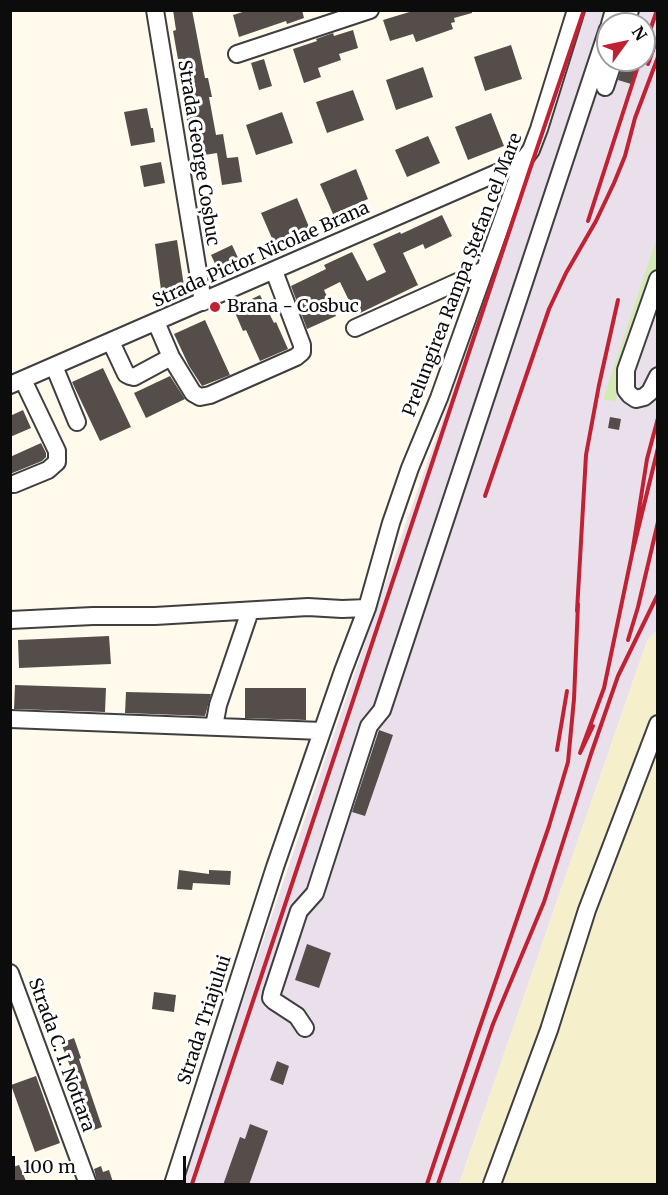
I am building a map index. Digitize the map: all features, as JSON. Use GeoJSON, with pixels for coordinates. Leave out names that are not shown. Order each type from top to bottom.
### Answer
{"type":"FeatureCollection","features":[{"type":"Feature","properties":{"kind":"street","name":"Strada George Coșbuc"},"geometry":{"type":"LineString","coordinates":[[155,10],[203,302]]}},
{"type":"Feature","properties":{"kind":"street"},"geometry":{"type":"LineString","coordinates":[[237,54],[370,10]]}},
{"type":"Feature","properties":{"kind":"street","name":"Prelungirea Rampa Ștefan cel Mare"},"geometry":{"type":"LineString","coordinates":[[322,731],[367,608],[410,468],[439,398],[525,158],[531,150],[539,129],[576,10]]}},
{"type":"Feature","properties":{"kind":"street"},"geometry":{"type":"LineString","coordinates":[[305,1028],[297,1016],[271,998],[272,993],[299,911],[315,893],[369,726],[382,710],[596,65]]}},
{"type":"Feature","properties":{"kind":"street"},"geometry":{"type":"LineString","coordinates":[[605,87],[610,72]]}},
{"type":"Feature","properties":{"kind":"street","name":"Strada Pictor Nicolae Brana"},"geometry":{"type":"LineString","coordinates":[[17,383],[506,169],[525,158]]}},
{"type":"Feature","properties":{"kind":"street"},"geometry":{"type":"LineString","coordinates":[[355,328],[484,270]]}},
{"type":"Feature","properties":{"kind":"street"},"geometry":{"type":"LineString","coordinates":[[156,322],[171,357],[193,393],[200,397],[210,395],[296,357],[302,352],[302,345],[274,271]]}},
{"type":"Feature","properties":{"kind":"street"},"geometry":{"type":"LineString","coordinates":[[657,279],[626,370],[626,390],[636,399],[644,397],[650,392],[657,376]]}},
{"type":"Feature","properties":{"kind":"street"},"geometry":{"type":"LineString","coordinates":[[111,342],[126,374],[134,377],[171,357]]}},
{"type":"Feature","properties":{"kind":"street"},"geometry":{"type":"LineString","coordinates":[[54,366],[77,422]]}},
{"type":"Feature","properties":{"kind":"street"},"geometry":{"type":"LineString","coordinates":[[10,484],[48,470],[57,462],[57,451],[17,383]]}},
{"type":"Feature","properties":{"kind":"street"},"geometry":{"type":"LineString","coordinates":[[10,620],[155,616],[308,608],[367,608]]}},
{"type":"Feature","properties":{"kind":"street"},"geometry":{"type":"LineString","coordinates":[[214,727],[218,705],[250,611]]}},
{"type":"Feature","properties":{"kind":"street"},"geometry":{"type":"LineString","coordinates":[[10,719],[322,731]]}},
{"type":"Feature","properties":{"kind":"street"},"geometry":{"type":"LineString","coordinates":[[492,1185],[549,1030],[587,910],[657,724]]}},
{"type":"Feature","properties":{"kind":"street","name":"Strada Triajului"},"geometry":{"type":"LineString","coordinates":[[173,1185],[275,867],[322,731]]}},
{"type":"Feature","properties":{"kind":"street","name":"Strada C. I. Nottara"},"geometry":{"type":"LineString","coordinates":[[10,973],[88,1185]]}},
{"type":"Feature","properties":{"kind":"shaded area"},"geometry":{"type":"Polygon","coordinates":[[[586,11],[657,11],[657,630],[647,641],[459,1184],[180,1184],[405,526],[586,11]]]}},
{"type":"Feature","properties":{"kind":"shaded area"},"geometry":{"type":"Polygon","coordinates":[[[657,630],[657,1184],[459,1184],[647,641],[657,630]]]}},
{"type":"Feature","properties":{"kind":"green space"},"geometry":{"type":"Polygon","coordinates":[[[657,237],[657,270],[615,402],[603,399],[657,237]]]}},
{"type":"Feature","properties":{"kind":"building"},"geometry":{"type":"Polygon","coordinates":[[[173,10],[192,10],[205,78],[208,78],[212,97],[209,97],[216,135],[223,134],[227,158],[238,157],[242,182],[222,185],[217,153],[198,156],[194,135],[190,136],[180,83],[182,82],[173,31],[176,30],[173,10]]]}},
{"type":"Feature","properties":{"kind":"building"},"geometry":{"type":"Polygon","coordinates":[[[249,10],[302,10],[304,18],[287,24],[286,21],[239,37],[233,15],[249,10]]]}},
{"type":"Feature","properties":{"kind":"building"},"geometry":{"type":"Polygon","coordinates":[[[416,10],[472,10],[472,13],[454,18],[455,22],[451,23],[453,29],[416,42],[413,34],[390,41],[383,20],[416,10]]]}},
{"type":"Feature","properties":{"kind":"building"},"geometry":{"type":"Polygon","coordinates":[[[353,30],[358,48],[339,54],[341,60],[318,68],[321,77],[304,83],[293,49],[333,33],[334,36],[353,30]]]}},
{"type":"Feature","properties":{"kind":"building"},"geometry":{"type":"Polygon","coordinates":[[[511,45],[522,79],[485,91],[474,57],[511,45]]]}},
{"type":"Feature","properties":{"kind":"building"},"geometry":{"type":"Polygon","coordinates":[[[264,59],[272,86],[259,90],[251,63],[264,59]]]}},
{"type":"Feature","properties":{"kind":"building"},"geometry":{"type":"Polygon","coordinates":[[[423,67],[433,97],[396,110],[386,80],[423,67]]]}},
{"type":"Feature","properties":{"kind":"building"},"geometry":{"type":"Polygon","coordinates":[[[620,72],[635,72],[631,84],[618,80],[620,72]]]}},
{"type":"Feature","properties":{"kind":"building"},"geometry":{"type":"Polygon","coordinates":[[[353,90],[364,120],[327,133],[316,102],[353,90]]]}},
{"type":"Feature","properties":{"kind":"building"},"geometry":{"type":"Polygon","coordinates":[[[147,108],[155,142],[131,146],[124,112],[147,108]]]}},
{"type":"Feature","properties":{"kind":"building"},"geometry":{"type":"Polygon","coordinates":[[[282,112],[293,143],[256,155],[246,125],[282,112]]]}},
{"type":"Feature","properties":{"kind":"building"},"geometry":{"type":"Polygon","coordinates":[[[491,113],[504,146],[468,160],[455,127],[491,113]]]}},
{"type":"Feature","properties":{"kind":"building"},"geometry":{"type":"Polygon","coordinates":[[[428,136],[440,163],[407,177],[395,150],[428,136]]]}},
{"type":"Feature","properties":{"kind":"building"},"geometry":{"type":"Polygon","coordinates":[[[161,162],[165,183],[144,187],[140,166],[161,162]]]}},
{"type":"Feature","properties":{"kind":"building"},"geometry":{"type":"Polygon","coordinates":[[[356,169],[368,199],[333,214],[320,184],[356,169]]]}},
{"type":"Feature","properties":{"kind":"building"},"geometry":{"type":"Polygon","coordinates":[[[297,198],[309,227],[274,243],[261,213],[297,198]]]}},
{"type":"Feature","properties":{"kind":"building"},"geometry":{"type":"Polygon","coordinates":[[[442,215],[452,236],[425,249],[423,244],[403,253],[418,285],[356,315],[340,282],[324,290],[336,316],[307,329],[291,286],[326,269],[324,265],[352,252],[367,281],[386,272],[373,244],[442,215]]]}},
{"type":"Feature","properties":{"kind":"building"},"geometry":{"type":"Polygon","coordinates":[[[177,240],[184,286],[161,290],[155,244],[177,240]]]}},
{"type":"Feature","properties":{"kind":"building"},"geometry":{"type":"Polygon","coordinates":[[[232,245],[240,262],[219,272],[211,255],[232,245]]]}},
{"type":"Feature","properties":{"kind":"building"},"geometry":{"type":"Polygon","coordinates":[[[260,295],[288,349],[260,361],[233,308],[260,295]]]}},
{"type":"Feature","properties":{"kind":"building"},"geometry":{"type":"Polygon","coordinates":[[[205,320],[230,375],[202,386],[189,366],[174,334],[205,320]]]}},
{"type":"Feature","properties":{"kind":"building"},"geometry":{"type":"Polygon","coordinates":[[[103,368],[131,427],[100,441],[72,382],[103,368]]]}},
{"type":"Feature","properties":{"kind":"building"},"geometry":{"type":"Polygon","coordinates":[[[170,376],[185,399],[146,418],[134,393],[170,376]]]}},
{"type":"Feature","properties":{"kind":"building"},"geometry":{"type":"Polygon","coordinates":[[[23,410],[31,428],[10,437],[10,416],[23,410]]]}},
{"type":"Feature","properties":{"kind":"building"},"geometry":{"type":"Polygon","coordinates":[[[610,417],[621,419],[619,430],[608,428],[610,417]]]}},
{"type":"Feature","properties":{"kind":"building"},"geometry":{"type":"Polygon","coordinates":[[[41,443],[46,453],[42,461],[10,474],[10,457],[41,443]]]}},
{"type":"Feature","properties":{"kind":"building"},"geometry":{"type":"Polygon","coordinates":[[[109,636],[111,664],[19,668],[18,640],[109,636]]]}},
{"type":"Feature","properties":{"kind":"building"},"geometry":{"type":"Polygon","coordinates":[[[15,685],[106,688],[105,712],[14,709],[15,685]]]}},
{"type":"Feature","properties":{"kind":"building"},"geometry":{"type":"Polygon","coordinates":[[[245,688],[306,688],[306,720],[245,718],[245,688]]]}},
{"type":"Feature","properties":{"kind":"building"},"geometry":{"type":"Polygon","coordinates":[[[126,692],[211,694],[205,716],[125,713],[126,692]]]}},
{"type":"Feature","properties":{"kind":"building"},"geometry":{"type":"Polygon","coordinates":[[[379,730],[393,735],[365,816],[352,812],[379,730]]]}},
{"type":"Feature","properties":{"kind":"building"},"geometry":{"type":"Polygon","coordinates":[[[179,870],[209,874],[209,870],[231,871],[230,885],[193,883],[192,890],[177,889],[179,870]]]}},
{"type":"Feature","properties":{"kind":"building"},"geometry":{"type":"Polygon","coordinates":[[[307,944],[331,953],[319,988],[295,980],[307,944]]]}},
{"type":"Feature","properties":{"kind":"building"},"geometry":{"type":"Polygon","coordinates":[[[154,992],[176,995],[174,1012],[152,1009],[154,992]]]}},
{"type":"Feature","properties":{"kind":"building"},"geometry":{"type":"Polygon","coordinates":[[[74,1038],[102,1127],[86,1133],[65,1074],[72,1071],[61,1043],[74,1038]]]}},
{"type":"Feature","properties":{"kind":"building"},"geometry":{"type":"Polygon","coordinates":[[[277,1061],[289,1066],[283,1085],[270,1080],[277,1061]]]}},
{"type":"Feature","properties":{"kind":"building"},"geometry":{"type":"Polygon","coordinates":[[[36,1076],[60,1143],[35,1152],[11,1085],[36,1076]]]}},
{"type":"Feature","properties":{"kind":"building"},"geometry":{"type":"Polygon","coordinates":[[[250,1124],[268,1131],[249,1185],[223,1185],[240,1137],[245,1139],[250,1124]]]}},
{"type":"Feature","properties":{"kind":"building"},"geometry":{"type":"Polygon","coordinates":[[[19,1165],[26,1181],[18,1185],[10,1185],[10,1168],[19,1165]]]}},
{"type":"Feature","properties":{"kind":"building"},"geometry":{"type":"Polygon","coordinates":[[[101,1166],[103,1172],[109,1170],[114,1185],[98,1185],[94,1169],[101,1166]]]}},
{"type":"Feature","properties":{"kind":"railway"},"geometry":{"type":"LineString","coordinates":[[192,1184],[584,10]]}},
{"type":"Feature","properties":{"kind":"railway"},"geometry":{"type":"LineString","coordinates":[[656,42],[658,36]]}},
{"type":"Feature","properties":{"kind":"railway"},"geometry":{"type":"LineString","coordinates":[[485,496],[549,309],[614,183],[658,57]]}},
{"type":"Feature","properties":{"kind":"railway"},"geometry":{"type":"LineString","coordinates":[[588,221],[636,72]]}},
{"type":"Feature","properties":{"kind":"railway"},"geometry":{"type":"LineString","coordinates":[[577,611],[586,455],[618,300]]}},
{"type":"Feature","properties":{"kind":"railway"},"geometry":{"type":"LineString","coordinates":[[658,418],[647,459],[632,554],[658,448]]}},
{"type":"Feature","properties":{"kind":"railway"},"geometry":{"type":"LineString","coordinates":[[628,640],[658,522]]}},
{"type":"Feature","properties":{"kind":"railway"},"geometry":{"type":"LineString","coordinates":[[593,726],[580,753],[604,688],[632,554]]}},
{"type":"Feature","properties":{"kind":"railway"},"geometry":{"type":"LineString","coordinates":[[438,1184],[493,1024],[544,902],[618,676],[658,594]]}},
{"type":"Feature","properties":{"kind":"railway"},"geometry":{"type":"LineString","coordinates":[[427,1184],[549,826],[568,762],[574,699],[578,604]]}},
{"type":"Feature","properties":{"kind":"railway"},"geometry":{"type":"LineString","coordinates":[[557,750],[567,691]]}},
{"type":"Feature","properties":{"kind":"place","name":"Brana - Cosbuc"},"geometry":{"type":"Point","coordinates":[215,307]}}]}
